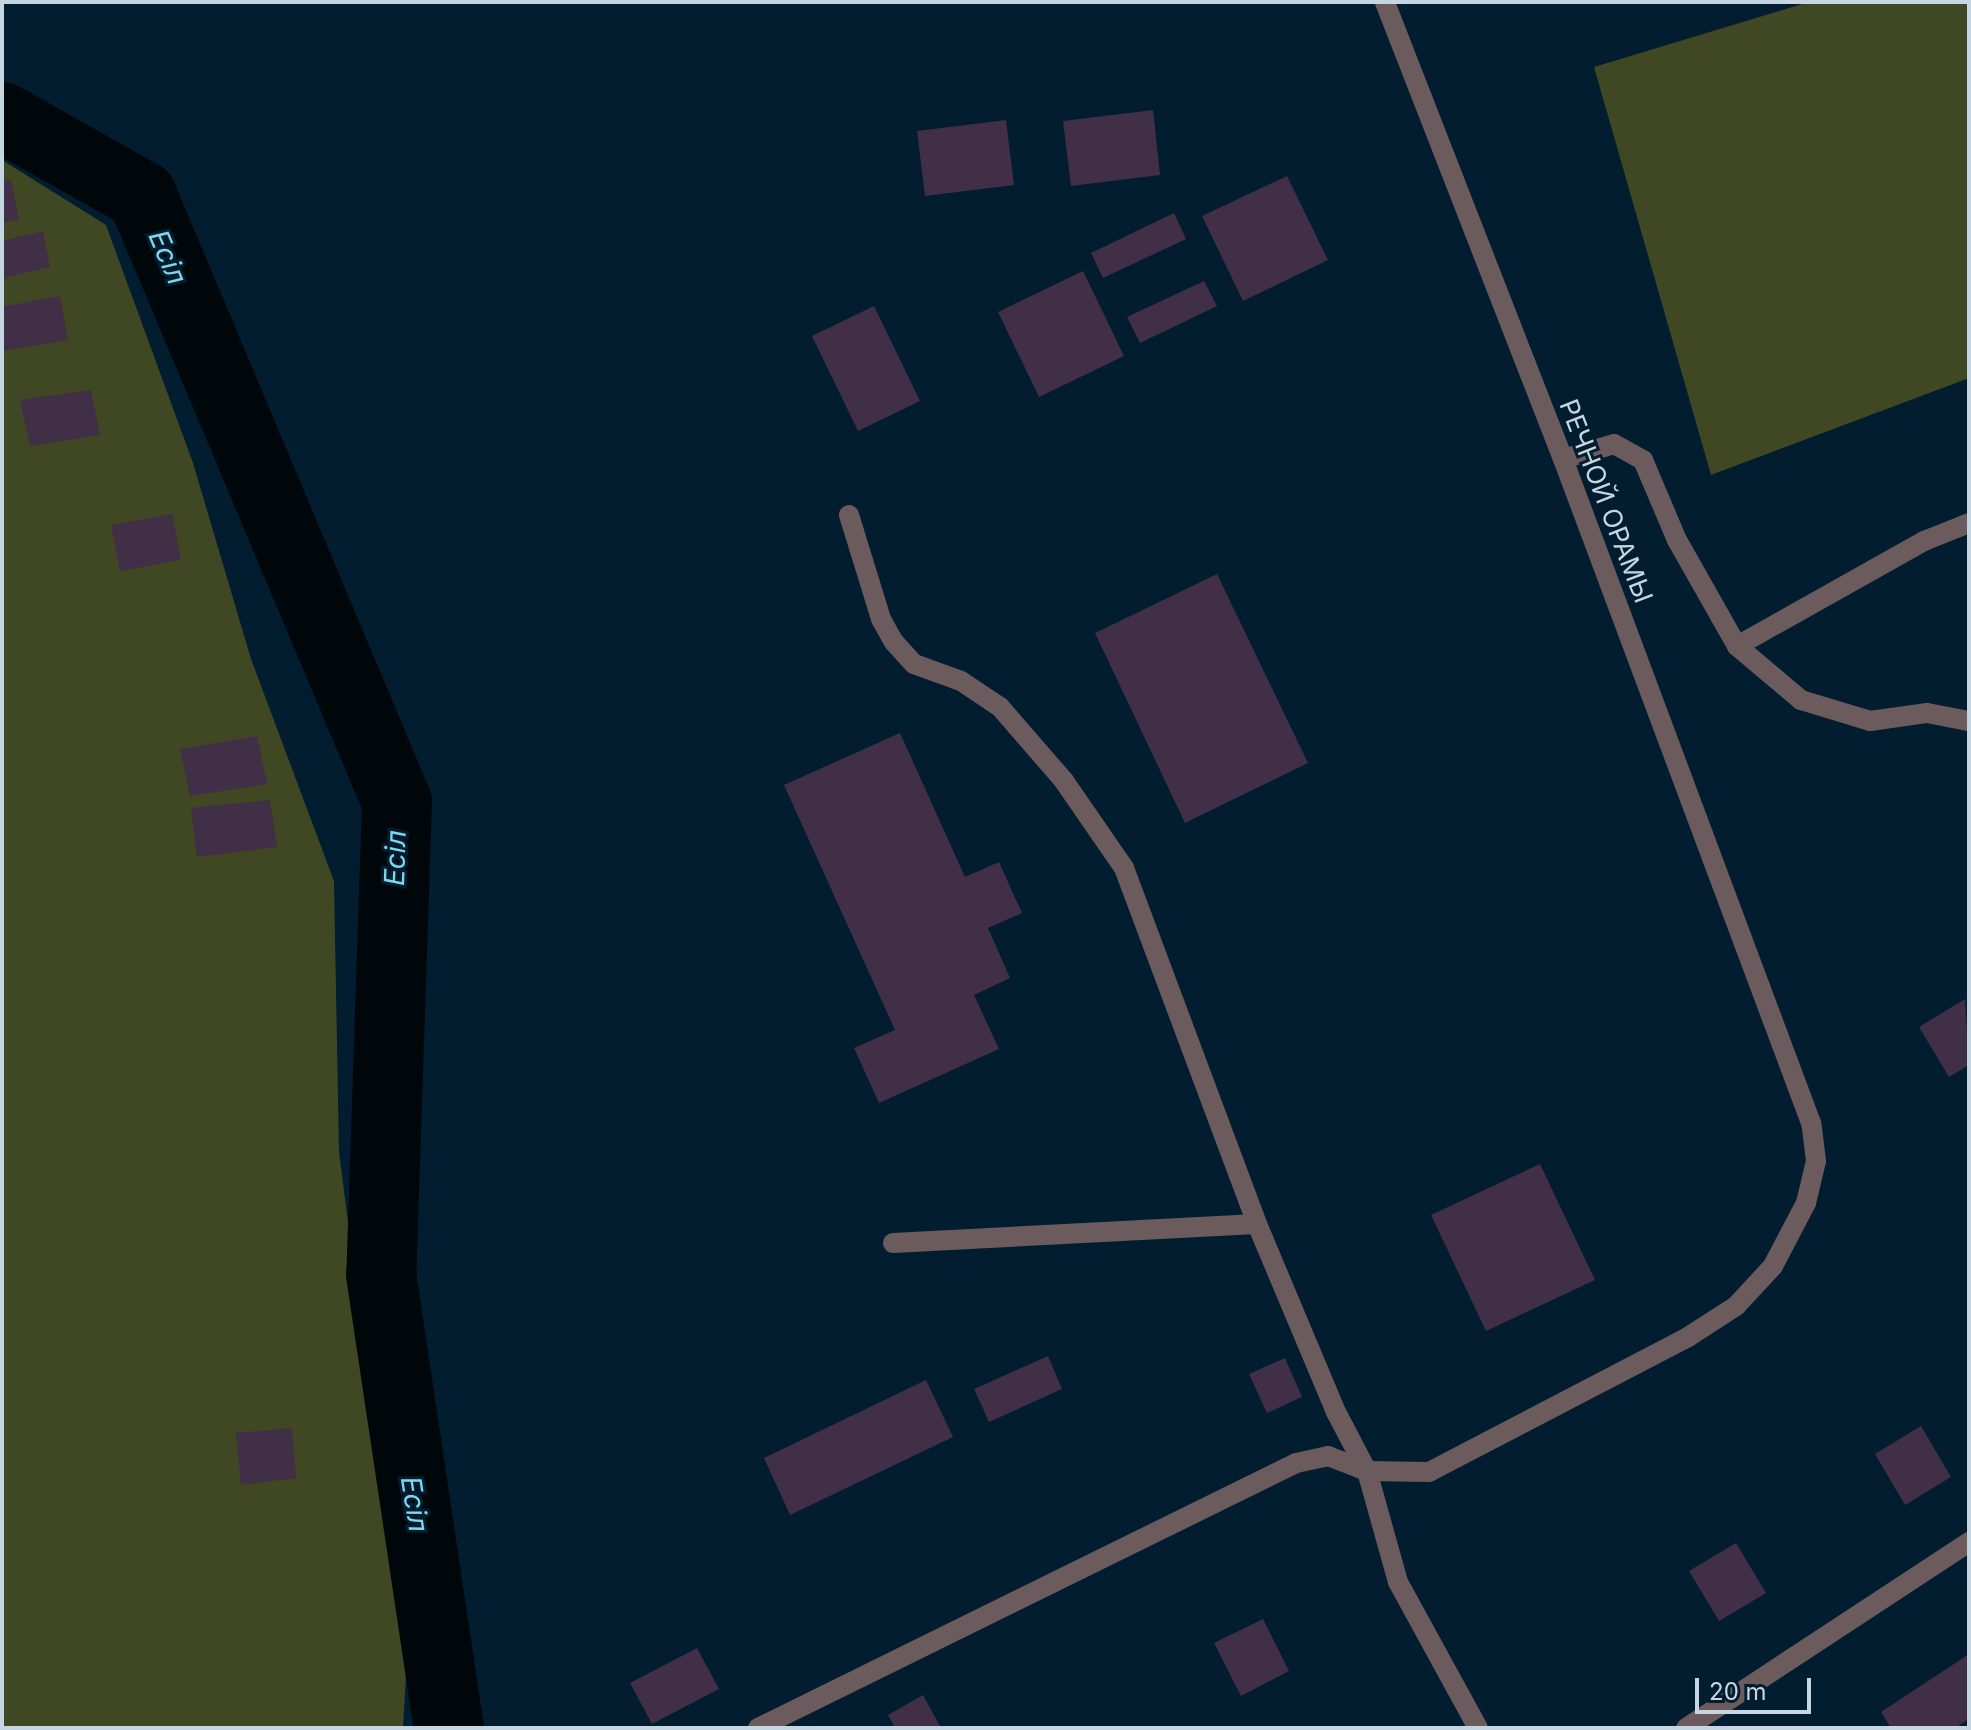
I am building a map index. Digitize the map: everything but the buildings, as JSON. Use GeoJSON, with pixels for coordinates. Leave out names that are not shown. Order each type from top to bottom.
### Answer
{"type":"FeatureCollection","features":[{"type":"Feature","properties":{"kind":"street","name":"РЕЧНОЙ ОРАМЫ"},"geometry":{"type":"LineString","coordinates":[[1367,1471],[1429,1472],[1688,1337],[1736,1306],[1773,1266],[1806,1203],[1816,1161],[1811,1123],[1775,1020],[1563,459],[1385,2]]}},
{"type":"Feature","properties":{"kind":"street"},"geometry":{"type":"LineString","coordinates":[[1563,459],[1614,444],[1643,460],[1677,540],[1737,646],[1801,700],[1870,721],[1927,713],[1969,721]]}},
{"type":"Feature","properties":{"kind":"street"},"geometry":{"type":"LineString","coordinates":[[849,515],[881,619],[894,642],[914,664],[961,681],[1000,707],[1064,781],[1124,868],[1257,1224],[1336,1412],[1367,1471],[1398,1582],[1478,1728]]}},
{"type":"Feature","properties":{"kind":"street"},"geometry":{"type":"LineString","coordinates":[[1737,646],[1924,541],[1969,523]]}},
{"type":"Feature","properties":{"kind":"street"},"geometry":{"type":"LineString","coordinates":[[893,1243],[1257,1224]]}},
{"type":"Feature","properties":{"kind":"street"},"geometry":{"type":"LineString","coordinates":[[758,1728],[1296,1463],[1328,1456],[1367,1471]]}},
{"type":"Feature","properties":{"kind":"street"},"geometry":{"type":"LineString","coordinates":[[1686,1728],[1969,1542]]}},
{"type":"Feature","properties":{"kind":"green space"},"geometry":{"type":"Polygon","coordinates":[[[1809,2],[1969,2],[1969,378],[1711,475],[1594,67],[1809,2]]]}},
{"type":"Feature","properties":{"kind":"green space"},"geometry":{"type":"Polygon","coordinates":[[[2,160],[106,225],[193,463],[251,659],[334,881],[339,1152],[406,1675],[403,1728],[2,1728],[2,160]]]}},
{"type":"Feature","properties":{"kind":"waterway","name":"Есіл"},"geometry":{"type":"LineString","coordinates":[[2,117],[142,196],[397,802],[381,1274],[449,1728]]}}]}
